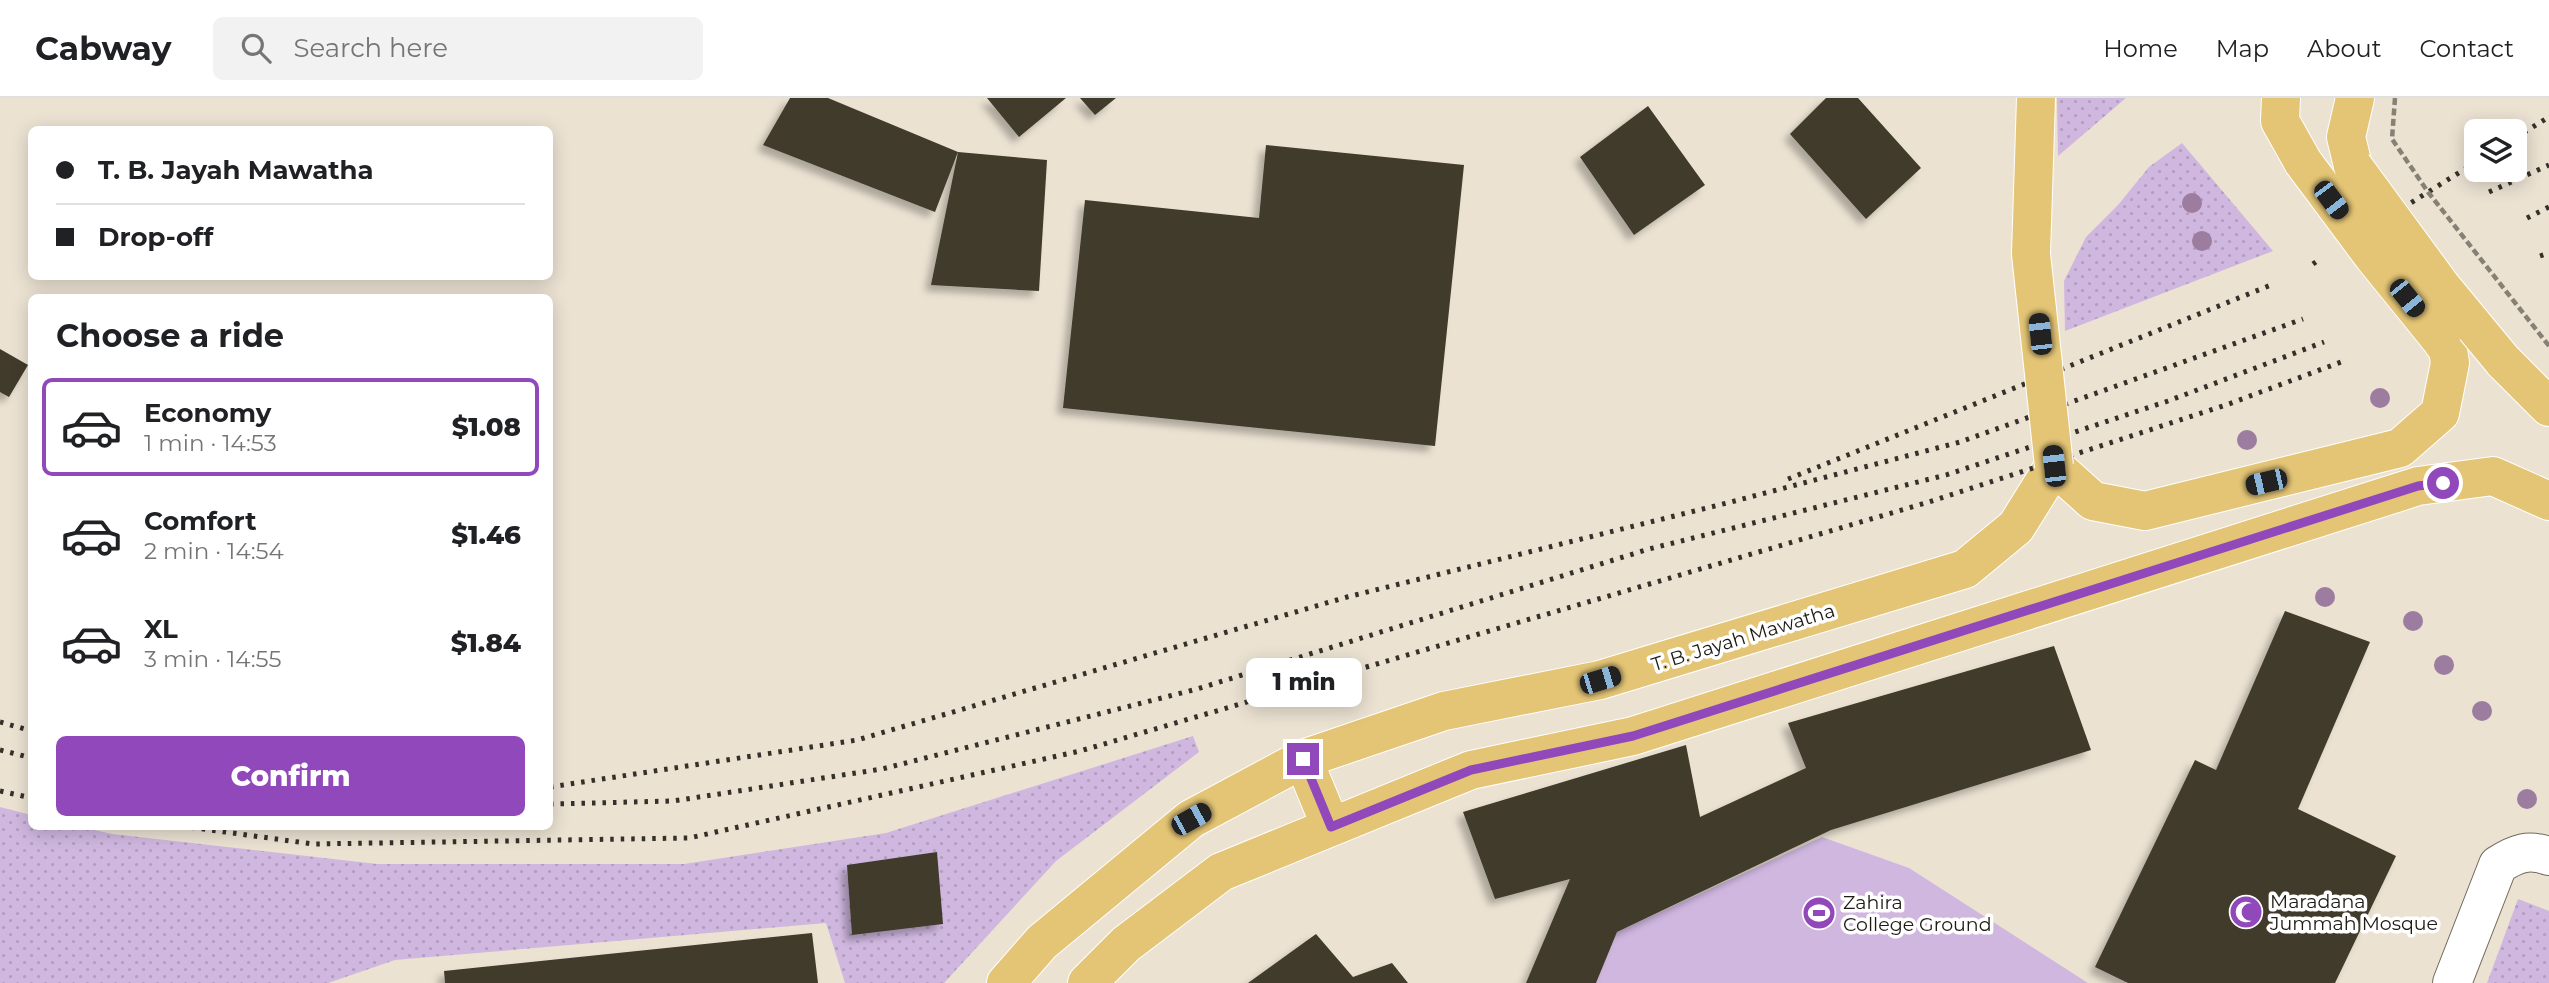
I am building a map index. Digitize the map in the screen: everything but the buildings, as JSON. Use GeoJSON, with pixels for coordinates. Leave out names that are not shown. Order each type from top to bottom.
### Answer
{"type":"FeatureCollection","features":[{"type":"Feature","properties":{"kind":"main road"},"geometry":{"type":"LineString","coordinates":[[2036,98],[2031,254],[2054,466],[2092,501],[2145,511],[2400,448],[2440,413],[2451,363],[2448,350],[2303,162],[2280,121],[2281,98]]}},
{"type":"Feature","properties":{"kind":"main road"},"geometry":{"type":"LineString","coordinates":[[2355,98],[2346,137],[2353,166],[2441,286],[2503,361],[2549,407]]}},
{"type":"Feature","properties":{"kind":"main road"},"geometry":{"type":"LineString","coordinates":[[2400,448],[2418,486]]}},
{"type":"Feature","properties":{"kind":"main road","name":"T. B. Jayah Mawatha"},"geometry":{"type":"LineString","coordinates":[[1006,983],[1042,942],[1191,819],[1303,759],[1444,711],[1600,680],[1965,569],[2016,527],[2054,466]]}},
{"type":"Feature","properties":{"kind":"main road"},"geometry":{"type":"LineString","coordinates":[[1087,983],[1126,944],[1221,872],[1471,770],[1633,736],[2418,486],[2494,476],[2549,501]]}},
{"type":"Feature","properties":{"kind":"main road"},"geometry":{"type":"LineString","coordinates":[[1303,759],[1331,827]]}},
{"type":"Feature","properties":{"kind":"lane"},"geometry":{"type":"LineString","coordinates":[[2452,983],[2498,865],[2515,854],[2533,850],[2549,856]]}},
{"type":"Feature","properties":{"kind":"path"},"geometry":{"type":"LineString","coordinates":[[2395,98],[2392,139],[2428,192],[2549,346]]}},
{"type":"Feature","properties":{"kind":"shaded area"},"geometry":{"type":"Polygon","coordinates":[[[2057,98],[2126,98],[2058,156],[2057,98]]]}},
{"type":"Feature","properties":{"kind":"shaded area"},"geometry":{"type":"Polygon","coordinates":[[[2182,143],[2273,251],[2065,331],[2064,281],[2086,237],[2118,205],[2149,167],[2182,143]]]}},
{"type":"Feature","properties":{"kind":"shaded area"},"geometry":{"type":"Polygon","coordinates":[[[1193,736],[1199,752],[1056,861],[944,983],[845,983],[826,923],[395,960],[328,983],[0,983],[0,807],[28,814],[28,830],[95,830],[377,864],[684,864],[886,833],[1193,736]]]}},
{"type":"Feature","properties":{"kind":"shaded area","name":"Zahira College Ground"},"geometry":{"type":"Polygon","coordinates":[[[1822,837],[1909,868],[2088,983],[1596,983],[1617,932],[1822,837]]]}},
{"type":"Feature","properties":{"kind":"shaded area"},"geometry":{"type":"Polygon","coordinates":[[[2518,899],[2549,911],[2549,983],[2487,983],[2518,899]]]}},
{"type":"Feature","properties":{"kind":"railway"},"geometry":{"type":"LineString","coordinates":[[2527,131],[2549,117]]}},
{"type":"Feature","properties":{"kind":"railway"},"geometry":{"type":"LineString","coordinates":[[2489,192],[2549,165]]}},
{"type":"Feature","properties":{"kind":"railway"},"geometry":{"type":"LineString","coordinates":[[2358,236],[2464,170]]}},
{"type":"Feature","properties":{"kind":"railway"},"geometry":{"type":"LineString","coordinates":[[2527,218],[2549,207]]}},
{"type":"Feature","properties":{"kind":"railway"},"geometry":{"type":"LineString","coordinates":[[2540,256],[2549,253]]}},
{"type":"Feature","properties":{"kind":"railway"},"geometry":{"type":"LineString","coordinates":[[2313,264],[2321,258]]}},
{"type":"Feature","properties":{"kind":"railway"},"geometry":{"type":"LineString","coordinates":[[1788,479],[2271,285]]}},
{"type":"Feature","properties":{"kind":"railway"},"geometry":{"type":"LineString","coordinates":[[553,787],[857,740],[1347,597],[1960,442],[2303,319]]}},
{"type":"Feature","properties":{"kind":"railway"},"geometry":{"type":"LineString","coordinates":[[553,804],[673,801],[882,769],[1197,689],[1649,549],[1946,475],[2168,401],[2324,342]]}},
{"type":"Feature","properties":{"kind":"railway"},"geometry":{"type":"LineString","coordinates":[[210,830],[313,844],[689,838],[1080,751],[1929,502],[2226,405],[2341,362]]}},
{"type":"Feature","properties":{"kind":"railway"},"geometry":{"type":"LineString","coordinates":[[0,722],[28,730]]}},
{"type":"Feature","properties":{"kind":"railway"},"geometry":{"type":"LineString","coordinates":[[0,750],[28,757]]}},
{"type":"Feature","properties":{"kind":"railway"},"geometry":{"type":"LineString","coordinates":[[0,791],[28,797]]}},
{"type":"Feature","properties":{"kind":"place","name":"Maradana Jummah Mosque"},"geometry":{"type":"Point","coordinates":[2246,912]}},
{"type":"Feature","properties":{"kind":"place","name":"Zahira College Ground"},"geometry":{"type":"Point","coordinates":[1819,913]}},
{"type":"Feature","properties":{"kind":"route"},"geometry":{"type":"LineString","coordinates":[[1303,759],[1331,827],[1471,770],[1633,736],[2328,517],[2418,486],[2443,483]]}}]}
